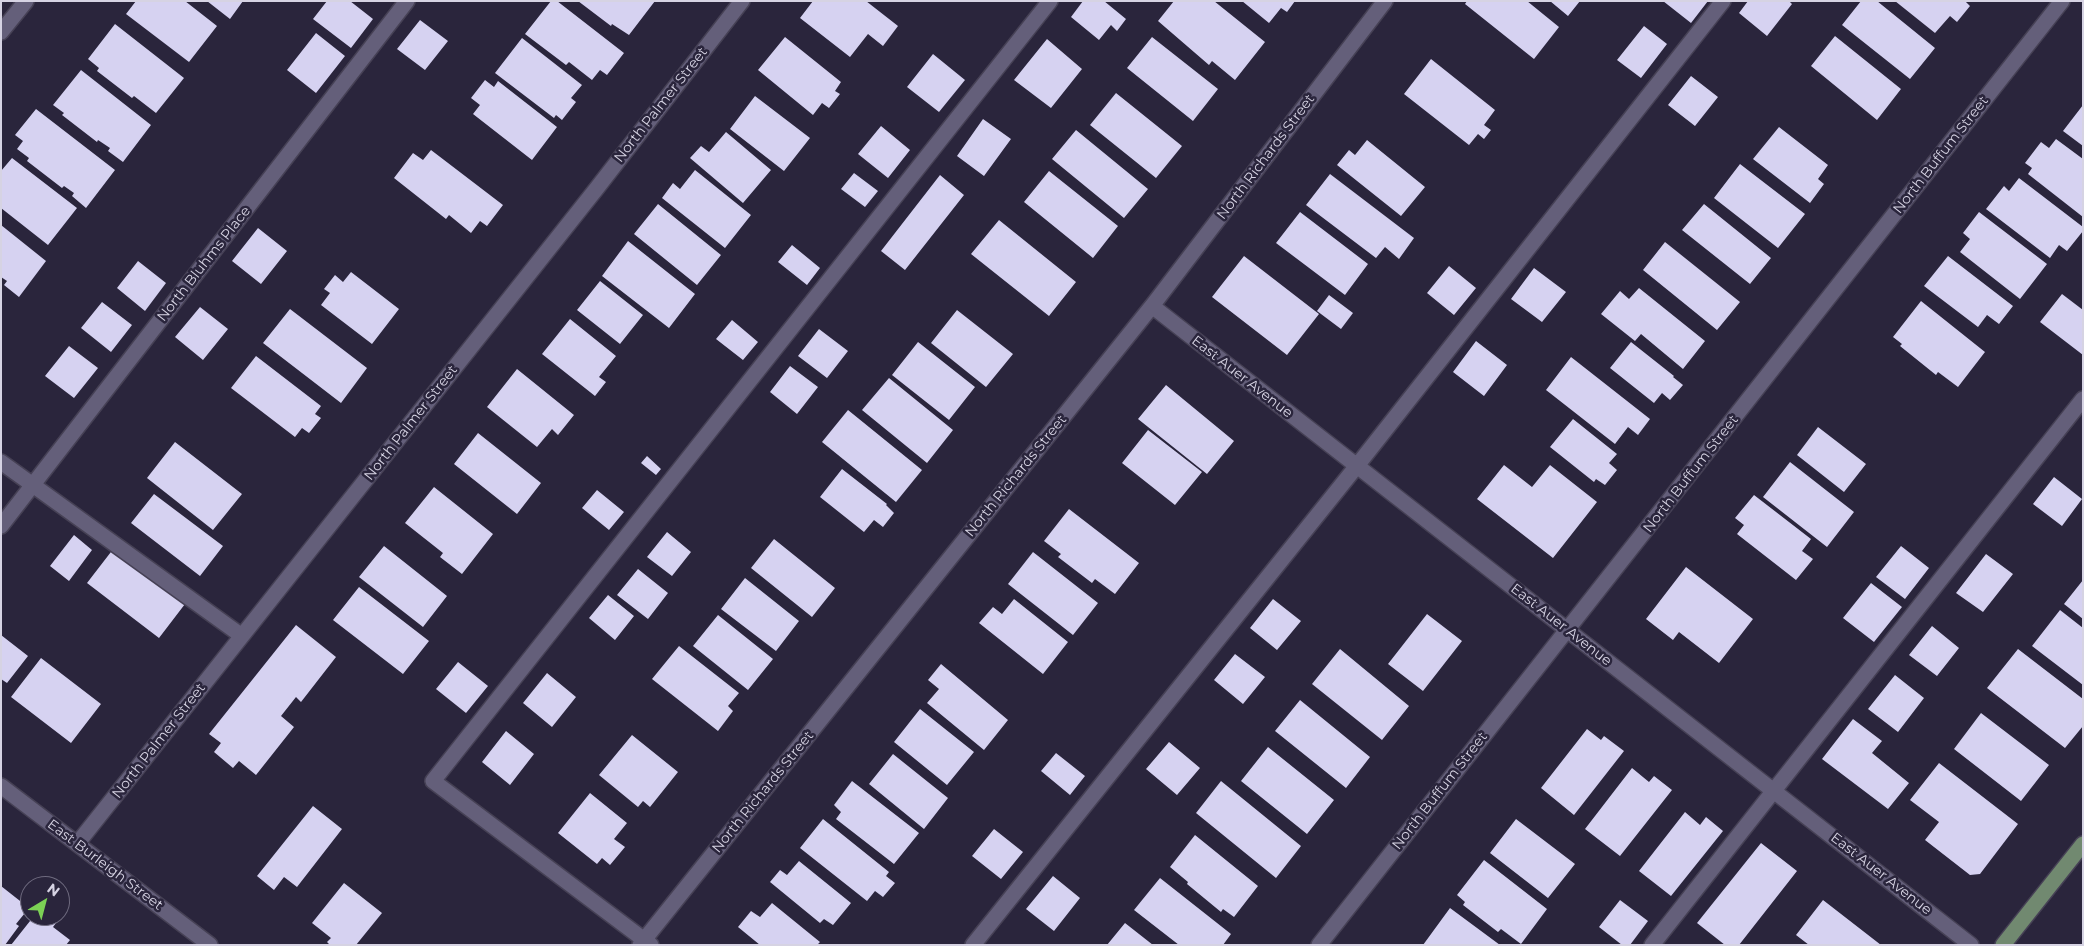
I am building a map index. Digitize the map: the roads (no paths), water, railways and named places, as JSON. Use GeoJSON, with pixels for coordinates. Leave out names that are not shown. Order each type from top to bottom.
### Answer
{"type":"FeatureCollection","features":[{"type":"Feature","properties":{"kind":"main road"},"geometry":{"type":"LineString","coordinates":[[2003,945],[2083,844]]}},
{"type":"Feature","properties":{"kind":"street"},"geometry":{"type":"LineString","coordinates":[[1,32],[26,1]]}},
{"type":"Feature","properties":{"kind":"street","name":"North Bluhms Place"},"geometry":{"type":"LineString","coordinates":[[1,526],[407,1]]}},
{"type":"Feature","properties":{"kind":"street","name":"North Palmer Street"},"geometry":{"type":"LineString","coordinates":[[77,844],[597,188],[742,1]]}},
{"type":"Feature","properties":{"kind":"street"},"geometry":{"type":"LineString","coordinates":[[645,943],[433,780],[1050,1]]}},
{"type":"Feature","properties":{"kind":"street","name":"North Richards Street"},"geometry":{"type":"LineString","coordinates":[[645,943],[1152,306],[1385,1]]}},
{"type":"Feature","properties":{"kind":"street"},"geometry":{"type":"LineString","coordinates":[[973,945],[1356,467],[1723,1]]}},
{"type":"Feature","properties":{"kind":"street","name":"North Buffum Street"},"geometry":{"type":"LineString","coordinates":[[1319,945],[2062,1]]}},
{"type":"Feature","properties":{"kind":"street","name":"East Auer Avenue"},"geometry":{"type":"LineString","coordinates":[[1152,306],[1971,945]]}},
{"type":"Feature","properties":{"kind":"street"},"geometry":{"type":"LineString","coordinates":[[1652,945],[2083,399]]}},
{"type":"Feature","properties":{"kind":"street"},"geometry":{"type":"LineString","coordinates":[[1,462],[242,636]]}},
{"type":"Feature","properties":{"kind":"street","name":"East Burleigh Street"},"geometry":{"type":"LineString","coordinates":[[1,786],[210,945]]}}]}
